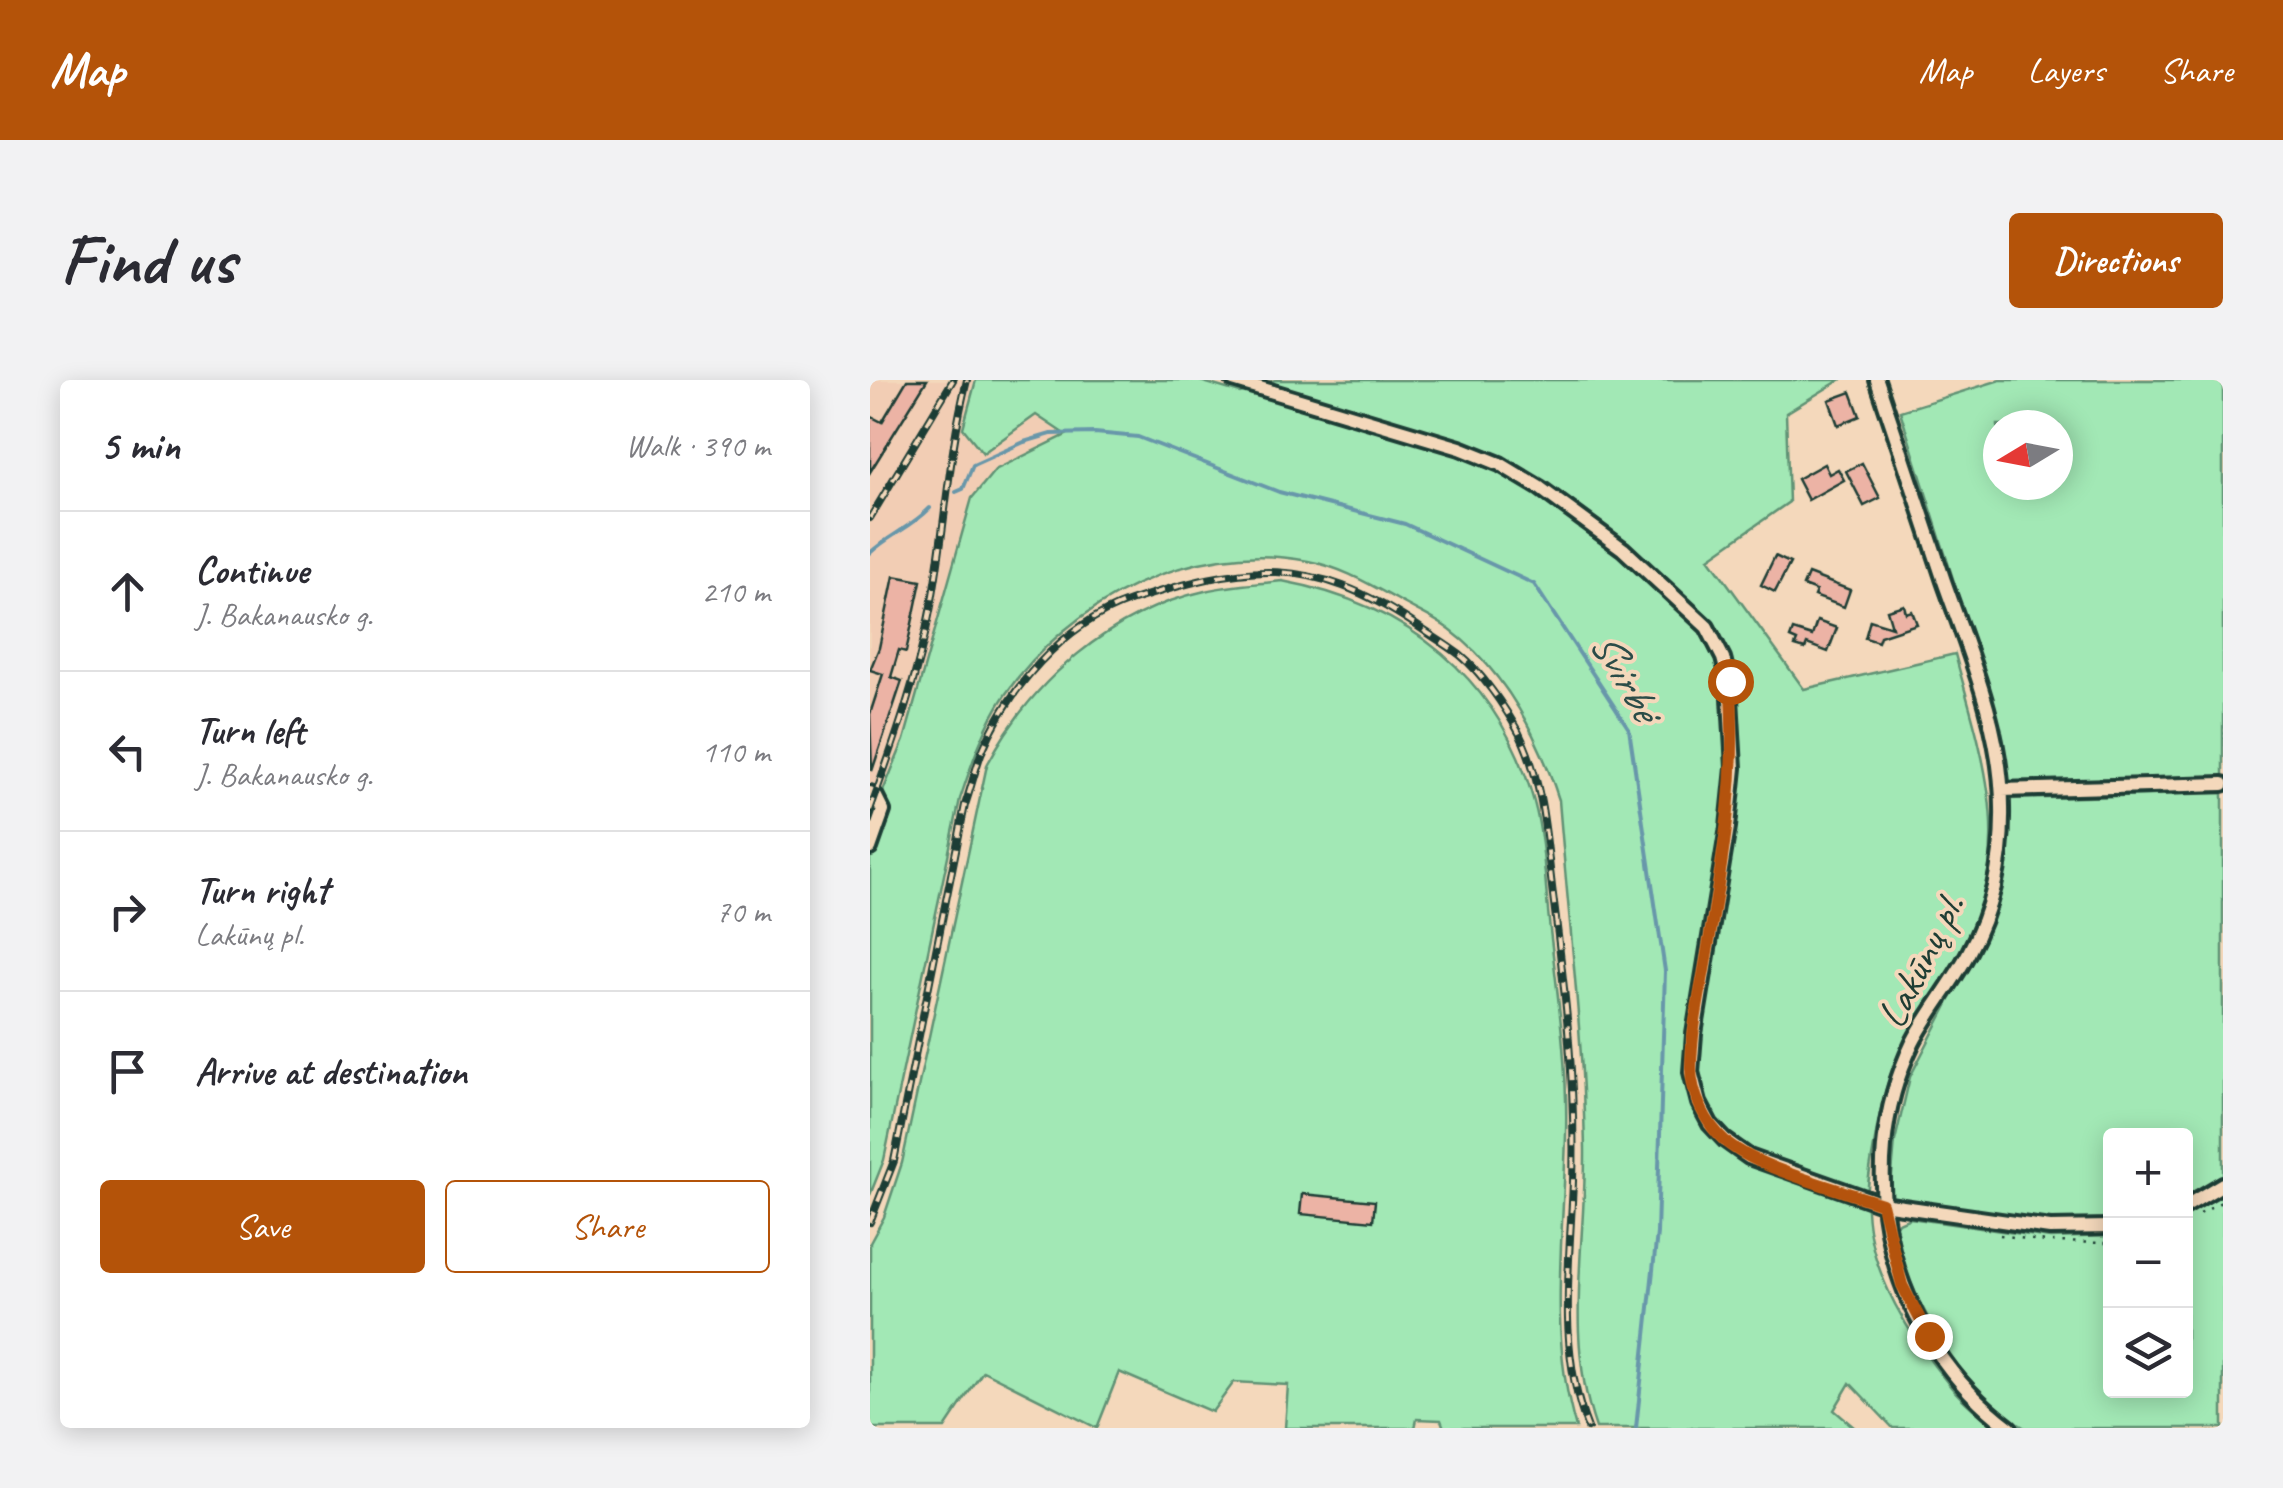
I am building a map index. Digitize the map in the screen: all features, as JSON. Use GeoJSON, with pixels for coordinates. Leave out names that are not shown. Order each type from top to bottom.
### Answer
{"type":"FeatureCollection","features":[{"type":"Feature","properties":{"kind":"street"},"geometry":{"type":"LineString","coordinates":[[1234,380],[1460,448],[1500,464],[1623,549],[1707,626],[1730,681],[1734,768],[1691,1072],[1699,1103],[1724,1140],[1749,1157],[1882,1204],[2050,1228],[2103,1227]]}},
{"type":"Feature","properties":{"kind":"street","name":"Lakūnų pl."},"geometry":{"type":"LineString","coordinates":[[1877,380],[1992,730],[2002,790],[1995,886],[1971,950],[1914,1041],[1898,1080],[1888,1122],[1882,1204],[1896,1268],[1914,1310],[1972,1394],[2010,1428]]}},
{"type":"Feature","properties":{"kind":"street"},"geometry":{"type":"LineString","coordinates":[[2002,790],[2223,784]]}},
{"type":"Feature","properties":{"kind":"street"},"geometry":{"type":"LineString","coordinates":[[870,793],[876,795],[883,811],[870,848]]}},
{"type":"Feature","properties":{"kind":"street"},"geometry":{"type":"LineString","coordinates":[[2193,1202],[2223,1184]]}},
{"type":"Feature","properties":{"kind":"path"},"geometry":{"type":"LineString","coordinates":[[2201,1214],[2223,1201]]}},
{"type":"Feature","properties":{"kind":"shaded area"},"geometry":{"type":"Polygon","coordinates":[[[870,380],[976,380],[963,428],[1036,415],[1067,435],[995,470],[972,498],[904,740],[870,823],[870,380]]]}},
{"type":"Feature","properties":{"kind":"green space"},"geometry":{"type":"Polygon","coordinates":[[[976,380],[1197,380],[1240,393],[1275,380],[1840,380],[1786,413],[1789,502],[1709,558],[1804,689],[1955,654],[1986,776],[1989,869],[1982,900],[1964,943],[1906,1040],[1889,1078],[1871,1162],[1867,1210],[1876,1258],[1895,1305],[1956,1393],[1995,1428],[1893,1428],[1850,1383],[1834,1410],[1855,1428],[1596,1428],[1581,1359],[1584,1105],[1559,800],[1518,706],[1470,647],[1438,622],[1365,582],[1308,561],[1265,556],[1221,559],[1137,584],[1063,631],[1005,695],[985,732],[960,799],[884,1160],[870,1195],[870,823],[904,740],[972,498],[995,470],[1066,435],[1036,415],[983,453],[963,428],[976,380]]]}},
{"type":"Feature","properties":{"kind":"green space"},"geometry":{"type":"Polygon","coordinates":[[[2000,380],[2223,380],[2223,776],[2008,785],[1966,620],[1900,411],[2000,380]]]}},
{"type":"Feature","properties":{"kind":"green space"},"geometry":{"type":"Polygon","coordinates":[[[1282,581],[1327,592],[1408,628],[1472,684],[1498,718],[1519,758],[1538,817],[1543,849],[1564,1058],[1566,1134],[1560,1319],[1567,1393],[1576,1428],[1444,1428],[1441,1420],[1417,1419],[1415,1428],[1285,1428],[1288,1385],[1234,1382],[1212,1412],[1119,1372],[1097,1428],[983,1371],[945,1428],[870,1428],[870,1243],[884,1217],[902,1163],[987,765],[1026,705],[1077,654],[1106,633],[1170,601],[1214,589],[1282,581]]]}},
{"type":"Feature","properties":{"kind":"green space"},"geometry":{"type":"Polygon","coordinates":[[[2223,793],[2223,1176],[2193,1194],[2193,1128],[2103,1128],[2103,1222],[2028,1220],[1890,1198],[1895,1141],[1910,1077],[1996,911],[2010,833],[2008,799],[2223,793]]]}},
{"type":"Feature","properties":{"kind":"green space"},"geometry":{"type":"Polygon","coordinates":[[[2223,1195],[2223,1428],[2025,1428],[1979,1391],[1940,1339],[1911,1282],[1892,1226],[1910,1218],[2050,1238],[2103,1236],[2103,1398],[2193,1398],[2193,1211],[2223,1195]]]}},
{"type":"Feature","properties":{"kind":"building"},"geometry":{"type":"Polygon","coordinates":[[[907,380],[927,380],[870,472],[870,416],[882,422],[907,380]]]}},
{"type":"Feature","properties":{"kind":"building"},"geometry":{"type":"Polygon","coordinates":[[[1851,392],[1860,416],[1838,425],[1829,400],[1851,392]]]}},
{"type":"Feature","properties":{"kind":"building"},"geometry":{"type":"Polygon","coordinates":[[[1862,463],[1880,498],[1864,506],[1846,471],[1862,463]]]}},
{"type":"Feature","properties":{"kind":"building"},"geometry":{"type":"Polygon","coordinates":[[[1824,464],[1829,474],[1838,469],[1844,480],[1808,500],[1797,479],[1824,464]]]}},
{"type":"Feature","properties":{"kind":"building"},"geometry":{"type":"Polygon","coordinates":[[[1775,556],[1790,563],[1775,592],[1761,585],[1775,556]]]}},
{"type":"Feature","properties":{"kind":"building"},"geometry":{"type":"Polygon","coordinates":[[[1808,574],[1850,590],[1844,607],[1814,596],[1816,591],[1803,586],[1808,574]]]}},
{"type":"Feature","properties":{"kind":"building"},"geometry":{"type":"Polygon","coordinates":[[[894,576],[921,581],[906,652],[899,650],[891,677],[902,681],[872,771],[870,714],[883,674],[870,670],[879,648],[894,576]]]}},
{"type":"Feature","properties":{"kind":"building"},"geometry":{"type":"Polygon","coordinates":[[[1904,605],[1906,613],[1912,611],[1917,624],[1880,636],[1878,642],[1865,638],[1870,620],[1892,627],[1887,610],[1904,605]]]}},
{"type":"Feature","properties":{"kind":"building"},"geometry":{"type":"Polygon","coordinates":[[[1817,621],[1837,628],[1828,652],[1807,644],[1805,649],[1795,646],[1797,641],[1790,638],[1793,630],[1812,636],[1817,621]]]}},
{"type":"Feature","properties":{"kind":"building"},"geometry":{"type":"Polygon","coordinates":[[[1302,1194],[1375,1201],[1373,1221],[1300,1214],[1302,1194]]]}},
{"type":"Feature","properties":{"kind":"waterway","name":"Svirbė"},"geometry":{"type":"LineString","coordinates":[[956,492],[963,489],[973,465],[1024,442],[1051,434],[1138,437],[1279,492],[1405,524],[1534,584],[1629,729],[1665,971],[1657,1233],[1636,1428]]}},
{"type":"Feature","properties":{"kind":"waterway","name":"Svirbė"},"geometry":{"type":"LineString","coordinates":[[870,553],[930,508]]}},
{"type":"Feature","properties":{"kind":"railway"},"geometry":{"type":"LineString","coordinates":[[870,518],[953,380]]}},
{"type":"Feature","properties":{"kind":"railway"},"geometry":{"type":"LineString","coordinates":[[870,810],[905,709],[926,632],[967,380]]}},
{"type":"Feature","properties":{"kind":"railway"},"geometry":{"type":"LineString","coordinates":[[870,1222],[894,1161],[965,805],[981,754],[1006,706],[1060,643],[1105,612],[1130,601],[1244,573],[1310,576],[1378,602],[1460,655],[1507,712],[1534,772],[1546,833],[1569,1037],[1573,1109],[1569,1337],[1578,1399],[1588,1428]]}},
{"type":"Feature","properties":{"kind":"route"},"geometry":{"type":"LineString","coordinates":[[1730,681],[1734,768],[1694,1034],[1691,1072],[1699,1103],[1724,1140],[1749,1157],[1882,1204],[1902,1285],[1929,1336]]}}]}
